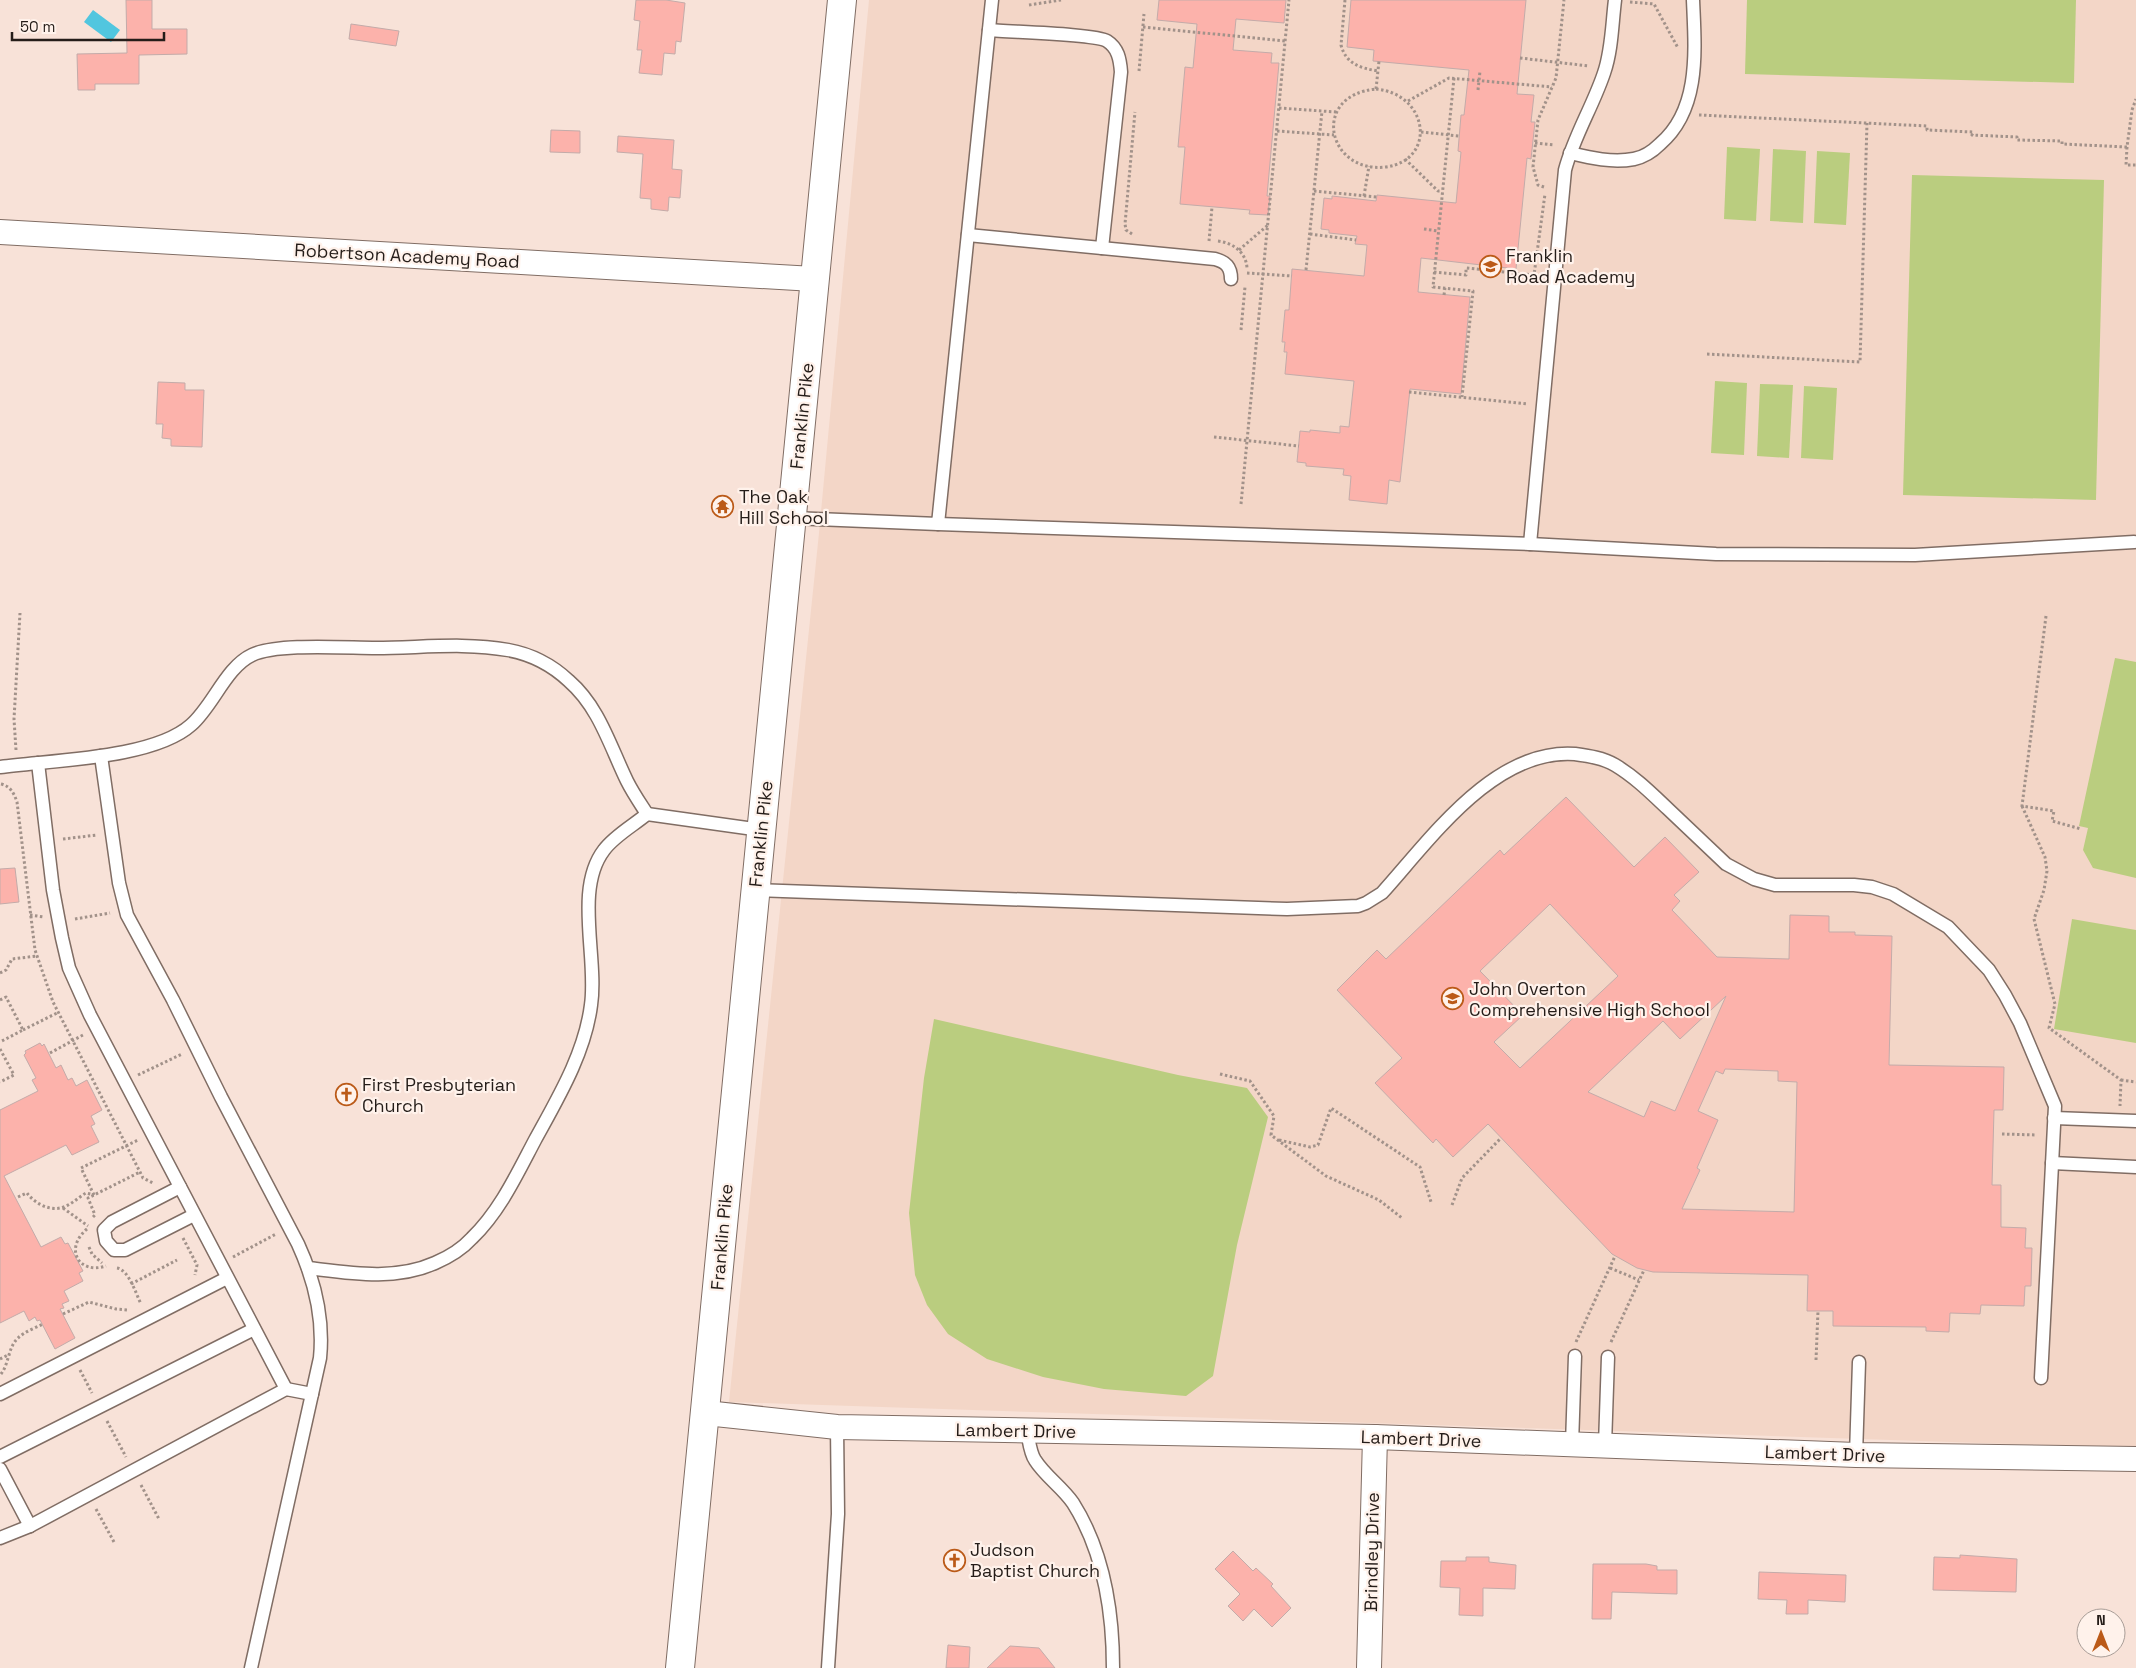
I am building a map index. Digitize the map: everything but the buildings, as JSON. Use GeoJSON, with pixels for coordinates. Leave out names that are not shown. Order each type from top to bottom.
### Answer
{"type":"FeatureCollection","features":[{"type":"Feature","properties":{"kind":"main road","name":"Franklin Pike"},"geometry":{"type":"LineString","coordinates":[[680,1668],[842,0]]}},
{"type":"Feature","properties":{"kind":"street","name":"Robertson Academy Road"},"geometry":{"type":"LineString","coordinates":[[0,232],[814,279]]}},
{"type":"Feature","properties":{"kind":"street","name":"Lambert Drive"},"geometry":{"type":"LineString","coordinates":[[706,1413],[837,1427],[1375,1437],[1856,1455],[2136,1459]]}},
{"type":"Feature","properties":{"kind":"street","name":"Brindley Drive"},"geometry":{"type":"LineString","coordinates":[[1369,1668],[1375,1437]]}},
{"type":"Feature","properties":{"kind":"lane"},"geometry":{"type":"LineString","coordinates":[[938,524],[992,0]]}},
{"type":"Feature","properties":{"kind":"lane"},"geometry":{"type":"LineString","coordinates":[[1530,544],[1562,193],[1570,153],[1605,68],[1615,0]]}},
{"type":"Feature","properties":{"kind":"lane"},"geometry":{"type":"LineString","coordinates":[[1570,153],[1604,160],[1639,158],[1646,155],[1665,140],[1684,114],[1692,87],[1694,57],[1693,0]]}},
{"type":"Feature","properties":{"kind":"lane"},"geometry":{"type":"LineString","coordinates":[[989,30],[1101,39],[1116,50],[1119,57],[1120,72],[1102,248]]}},
{"type":"Feature","properties":{"kind":"lane"},"geometry":{"type":"LineString","coordinates":[[968,235],[1215,259],[1228,266],[1231,271],[1231,279]]}},
{"type":"Feature","properties":{"kind":"lane"},"geometry":{"type":"LineString","coordinates":[[792,518],[1530,544],[1716,554],[1915,555],[2134,542]]}},
{"type":"Feature","properties":{"kind":"lane"},"geometry":{"type":"LineString","coordinates":[[0,767],[101,756],[157,744],[186,729],[199,717],[241,662],[257,653],[281,648],[487,648],[523,654],[556,670],[570,682],[586,699],[597,715],[627,781],[647,814]]}},
{"type":"Feature","properties":{"kind":"lane"},"geometry":{"type":"LineString","coordinates":[[755,890],[1247,908],[1358,906],[1366,904],[1382,893],[1462,805],[1500,776],[1537,758],[1567,754],[1600,758],[1614,764],[1633,777],[1726,864],[1738,872],[1775,885],[1854,885],[1872,887],[1893,894],[1948,928],[1989,970],[2020,1022],[2054,1106],[2041,1378]]}},
{"type":"Feature","properties":{"kind":"lane"},"geometry":{"type":"LineString","coordinates":[[101,756],[119,882],[126,911],[290,1227],[316,1292],[321,1331],[320,1358],[251,1668]]}},
{"type":"Feature","properties":{"kind":"lane"},"geometry":{"type":"LineString","coordinates":[[38,763],[58,918],[69,968],[97,1028],[286,1389]]}},
{"type":"Feature","properties":{"kind":"lane"},"geometry":{"type":"LineString","coordinates":[[308,1268],[385,1274],[420,1269],[448,1257],[463,1248],[488,1220],[509,1188],[550,1114],[573,1064],[584,1034],[592,994],[588,891],[593,868],[605,848],[647,814],[761,830]]}},
{"type":"Feature","properties":{"kind":"lane"},"geometry":{"type":"LineString","coordinates":[[2054,1118],[2136,1121]]}},
{"type":"Feature","properties":{"kind":"lane"},"geometry":{"type":"LineString","coordinates":[[2052,1164],[2136,1167]]}},
{"type":"Feature","properties":{"kind":"lane"},"geometry":{"type":"LineString","coordinates":[[180,1187],[112,1222],[104,1230],[106,1241],[114,1250],[125,1250],[194,1215]]}},
{"type":"Feature","properties":{"kind":"lane"},"geometry":{"type":"LineString","coordinates":[[0,1394],[227,1278]]}},
{"type":"Feature","properties":{"kind":"lane"},"geometry":{"type":"LineString","coordinates":[[0,1457],[254,1329]]}},
{"type":"Feature","properties":{"kind":"lane"},"geometry":{"type":"LineString","coordinates":[[1572,1444],[1575,1352]]}},
{"type":"Feature","properties":{"kind":"lane"},"geometry":{"type":"LineString","coordinates":[[1605,1445],[1608,1352]]}},
{"type":"Feature","properties":{"kind":"lane"},"geometry":{"type":"LineString","coordinates":[[1856,1455],[1858,1362]]}},
{"type":"Feature","properties":{"kind":"lane"},"geometry":{"type":"LineString","coordinates":[[0,1538],[30,1526],[286,1389],[312,1394]]}},
{"type":"Feature","properties":{"kind":"lane"},"geometry":{"type":"LineString","coordinates":[[828,1668],[838,1514],[837,1427]]}},
{"type":"Feature","properties":{"kind":"lane"},"geometry":{"type":"LineString","coordinates":[[1027,1431],[1035,1460],[1072,1503],[1095,1549],[1111,1619],[1113,1668]]}},
{"type":"Feature","properties":{"kind":"lane"},"geometry":{"type":"LineString","coordinates":[[0,1469],[30,1526]]}},
{"type":"Feature","properties":{"kind":"path"},"geometry":{"type":"LineString","coordinates":[[1029,5],[1061,0]]}},
{"type":"Feature","properties":{"kind":"path"},"geometry":{"type":"LineString","coordinates":[[1241,504],[1289,0]]}},
{"type":"Feature","properties":{"kind":"path"},"geometry":{"type":"LineString","coordinates":[[1345,0],[1342,51],[1354,65],[1378,71]]}},
{"type":"Feature","properties":{"kind":"path"},"geometry":{"type":"LineString","coordinates":[[1434,272],[1466,275],[1466,268],[1534,275],[1545,186],[1538,185],[1533,167],[1535,143],[1538,120],[1556,78],[1564,0]]}},
{"type":"Feature","properties":{"kind":"path"},"geometry":{"type":"LineString","coordinates":[[1615,0],[1654,4],[1682,56],[1694,57]]}},
{"type":"Feature","properties":{"kind":"path"},"geometry":{"type":"LineString","coordinates":[[1138,76],[1144,14]]}},
{"type":"Feature","properties":{"kind":"path"},"geometry":{"type":"LineString","coordinates":[[1143,27],[1286,41]]}},
{"type":"Feature","properties":{"kind":"path"},"geometry":{"type":"LineString","coordinates":[[1520,58],[1605,68]]}},
{"type":"Feature","properties":{"kind":"path"},"geometry":{"type":"LineString","coordinates":[[1376,89],[1379,61]]}},
{"type":"Feature","properties":{"kind":"path"},"geometry":{"type":"LineString","coordinates":[[1585,76],[1588,66]]}},
{"type":"Feature","properties":{"kind":"path"},"geometry":{"type":"LineString","coordinates":[[1478,90],[1480,71]]}},
{"type":"Feature","properties":{"kind":"path"},"geometry":{"type":"LineString","coordinates":[[1408,102],[1449,78],[1552,87]]}},
{"type":"Feature","properties":{"kind":"path"},"geometry":{"type":"LineString","coordinates":[[1454,78],[1433,287],[1473,291],[1462,397]]}},
{"type":"Feature","properties":{"kind":"path"},"geometry":{"type":"LineString","coordinates":[[1376,89],[1397,93],[1408,102],[1418,115],[1421,132],[1416,145],[1405,159],[1390,166],[1369,166],[1346,155],[1337,144],[1333,120],[1336,112],[1352,95],[1362,90],[1376,89]]}},
{"type":"Feature","properties":{"kind":"path"},"geometry":{"type":"LineString","coordinates":[[2136,99],[2132,110],[2126,165],[2136,165]]}},
{"type":"Feature","properties":{"kind":"path"},"geometry":{"type":"LineString","coordinates":[[1135,234],[1126,230],[1125,224],[1136,106]]}},
{"type":"Feature","properties":{"kind":"path"},"geometry":{"type":"LineString","coordinates":[[1280,108],[1336,112]]}},
{"type":"Feature","properties":{"kind":"path"},"geometry":{"type":"LineString","coordinates":[[1306,270],[1322,111]]}},
{"type":"Feature","properties":{"kind":"path"},"geometry":{"type":"LineString","coordinates":[[1684,114],[1928,126],[1928,130],[1973,132],[1972,135],[2017,137],[2017,140],[2062,141],[2062,144],[2127,147]]}},
{"type":"Feature","properties":{"kind":"path"},"geometry":{"type":"LineString","coordinates":[[1707,354],[1860,362],[1867,123]]}},
{"type":"Feature","properties":{"kind":"path"},"geometry":{"type":"LineString","coordinates":[[1277,131],[1334,135]]}},
{"type":"Feature","properties":{"kind":"path"},"geometry":{"type":"LineString","coordinates":[[1421,132],[1459,136]]}},
{"type":"Feature","properties":{"kind":"path"},"geometry":{"type":"LineString","coordinates":[[1552,154],[1557,138]]}},
{"type":"Feature","properties":{"kind":"path"},"geometry":{"type":"LineString","coordinates":[[1535,143],[1554,145]]}},
{"type":"Feature","properties":{"kind":"path"},"geometry":{"type":"LineString","coordinates":[[1405,159],[1438,191],[1442,191]]}},
{"type":"Feature","properties":{"kind":"path"},"geometry":{"type":"LineString","coordinates":[[1364,196],[1369,166]]}},
{"type":"Feature","properties":{"kind":"path"},"geometry":{"type":"LineString","coordinates":[[1314,191],[1377,197]]}},
{"type":"Feature","properties":{"kind":"path"},"geometry":{"type":"LineString","coordinates":[[1209,241],[1212,207]]}},
{"type":"Feature","properties":{"kind":"path"},"geometry":{"type":"LineString","coordinates":[[1239,250],[1268,224]]}},
{"type":"Feature","properties":{"kind":"path"},"geometry":{"type":"LineString","coordinates":[[1424,229],[1438,231]]}},
{"type":"Feature","properties":{"kind":"path"},"geometry":{"type":"LineString","coordinates":[[1310,234],[1356,240]]}},
{"type":"Feature","properties":{"kind":"path"},"geometry":{"type":"LineString","coordinates":[[1199,240],[1227,243],[1239,250],[1247,264],[1241,330]]}},
{"type":"Feature","properties":{"kind":"path"},"geometry":{"type":"LineString","coordinates":[[1247,273],[1292,276]]}},
{"type":"Feature","properties":{"kind":"path"},"geometry":{"type":"LineString","coordinates":[[1444,294],[1445,288]]}},
{"type":"Feature","properties":{"kind":"path"},"geometry":{"type":"LineString","coordinates":[[1409,392],[1543,406]]}},
{"type":"Feature","properties":{"kind":"path"},"geometry":{"type":"LineString","coordinates":[[1214,437],[1299,446]]}},
{"type":"Feature","properties":{"kind":"path"},"geometry":{"type":"LineString","coordinates":[[17,765],[14,719],[20,613]]}},
{"type":"Feature","properties":{"kind":"path"},"geometry":{"type":"LineString","coordinates":[[2046,616],[2022,806],[2045,857],[2047,871],[2044,890],[2034,919],[2055,1004],[2049,1028],[2121,1080],[2136,1082]]}},
{"type":"Feature","properties":{"kind":"path"},"geometry":{"type":"LineString","coordinates":[[0,784],[9,788],[15,794],[37,956],[59,1012],[144,1178],[156,1184],[162,1196]]}},
{"type":"Feature","properties":{"kind":"path"},"geometry":{"type":"LineString","coordinates":[[2022,806],[2054,810],[2052,821],[2081,829]]}},
{"type":"Feature","properties":{"kind":"path"},"geometry":{"type":"LineString","coordinates":[[23,851],[63,839],[112,834]]}},
{"type":"Feature","properties":{"kind":"path"},"geometry":{"type":"LineString","coordinates":[[30,915],[74,919],[126,911]]}},
{"type":"Feature","properties":{"kind":"path"},"geometry":{"type":"LineString","coordinates":[[0,973],[6,970],[12,959],[37,956]]}},
{"type":"Feature","properties":{"kind":"path"},"geometry":{"type":"LineString","coordinates":[[0,1000],[6,997],[23,1030]]}},
{"type":"Feature","properties":{"kind":"path"},"geometry":{"type":"LineString","coordinates":[[0,1042],[59,1012]]}},
{"type":"Feature","properties":{"kind":"path"},"geometry":{"type":"LineString","coordinates":[[50,1053],[97,1028]]}},
{"type":"Feature","properties":{"kind":"path"},"geometry":{"type":"LineString","coordinates":[[135,1077],[196,1047]]}},
{"type":"Feature","properties":{"kind":"path"},"geometry":{"type":"LineString","coordinates":[[0,1048],[14,1075],[0,1082]]}},
{"type":"Feature","properties":{"kind":"path"},"geometry":{"type":"LineString","coordinates":[[1220,1074],[1250,1081],[1274,1116],[1271,1135],[1276,1139],[1326,1176],[1379,1200],[1402,1218]]}},
{"type":"Feature","properties":{"kind":"path"},"geometry":{"type":"LineString","coordinates":[[2120,1120],[2121,1080]]}},
{"type":"Feature","properties":{"kind":"path"},"geometry":{"type":"LineString","coordinates":[[101,1094],[109,1090]]}},
{"type":"Feature","properties":{"kind":"path"},"geometry":{"type":"LineString","coordinates":[[1276,1139],[1310,1147],[1318,1145],[1331,1108],[1420,1166],[1432,1202]]}},
{"type":"Feature","properties":{"kind":"path"},"geometry":{"type":"LineString","coordinates":[[63,1208],[86,1193],[94,1195],[81,1168],[152,1133]]}},
{"type":"Feature","properties":{"kind":"path"},"geometry":{"type":"LineString","coordinates":[[2002,1134],[2053,1136]]}},
{"type":"Feature","properties":{"kind":"path"},"geometry":{"type":"LineString","coordinates":[[1452,1205],[1462,1178],[1502,1138]]}},
{"type":"Feature","properties":{"kind":"path"},"geometry":{"type":"LineString","coordinates":[[18,1197],[27,1193],[32,1199],[42,1205],[63,1208],[88,1228],[77,1240],[76,1256],[89,1267],[106,1266]]}},
{"type":"Feature","properties":{"kind":"path"},"geometry":{"type":"LineString","coordinates":[[176,1224],[197,1265],[197,1272],[193,1278],[290,1227]]}},
{"type":"Feature","properties":{"kind":"path"},"geometry":{"type":"LineString","coordinates":[[1575,1352],[1615,1256]]}},
{"type":"Feature","properties":{"kind":"path"},"geometry":{"type":"LineString","coordinates":[[131,1284],[177,1260]]}},
{"type":"Feature","properties":{"kind":"path"},"geometry":{"type":"LineString","coordinates":[[1610,1268],[1639,1280]]}},
{"type":"Feature","properties":{"kind":"path"},"geometry":{"type":"LineString","coordinates":[[1608,1352],[1644,1270]]}},
{"type":"Feature","properties":{"kind":"path"},"geometry":{"type":"LineString","coordinates":[[63,1314],[89,1302],[126,1310],[149,1300]]}},
{"type":"Feature","properties":{"kind":"path"},"geometry":{"type":"LineString","coordinates":[[1816,1360],[1818,1311]]}},
{"type":"Feature","properties":{"kind":"path"},"geometry":{"type":"LineString","coordinates":[[0,1375],[7,1364],[17,1338],[43,1324]]}},
{"type":"Feature","properties":{"kind":"path"},"geometry":{"type":"LineString","coordinates":[[0,1359],[11,1354]]}},
{"type":"Feature","properties":{"kind":"path"},"geometry":{"type":"LineString","coordinates":[[73,1357],[159,1519]]}},
{"type":"Feature","properties":{"kind":"path"},"geometry":{"type":"LineString","coordinates":[[89,1495],[114,1542]]}},
{"type":"Feature","properties":{"kind":"shaded area","name":"John Overton Comprehensive High School"},"geometry":{"type":"Polygon","coordinates":[[[869,0],[2136,0],[2136,1448],[729,1402],[819,533],[869,0]]]}},
{"type":"Feature","properties":{"kind":"green space"},"geometry":{"type":"Polygon","coordinates":[[[1747,0],[2076,0],[2074,83],[1745,74],[1747,0]]]}},
{"type":"Feature","properties":{"kind":"green space"},"geometry":{"type":"Polygon","coordinates":[[[1727,147],[1760,149],[1756,221],[1724,219],[1727,147]]]}},
{"type":"Feature","properties":{"kind":"green space"},"geometry":{"type":"Polygon","coordinates":[[[1773,149],[1806,151],[1803,223],[1770,221],[1773,149]]]}},
{"type":"Feature","properties":{"kind":"green space"},"geometry":{"type":"Polygon","coordinates":[[[1817,151],[1850,153],[1846,225],[1814,223],[1817,151]]]}},
{"type":"Feature","properties":{"kind":"green space"},"geometry":{"type":"Polygon","coordinates":[[[1912,175],[2104,180],[2096,500],[1903,495],[1912,175]]]}},
{"type":"Feature","properties":{"kind":"green space"},"geometry":{"type":"Polygon","coordinates":[[[1715,381],[1747,383],[1744,455],[1711,453],[1715,381]]]}},
{"type":"Feature","properties":{"kind":"green space"},"geometry":{"type":"Polygon","coordinates":[[[1760,384],[1793,385],[1789,458],[1757,456],[1760,384]]]}},
{"type":"Feature","properties":{"kind":"green space"},"geometry":{"type":"Polygon","coordinates":[[[1804,386],[1837,388],[1833,460],[1801,458],[1804,386]]]}},
{"type":"Feature","properties":{"kind":"green space"},"geometry":{"type":"Polygon","coordinates":[[[2115,658],[2136,662],[2136,878],[2093,868],[2083,850],[2088,828],[2079,826],[2115,658]]]}},
{"type":"Feature","properties":{"kind":"green space"},"geometry":{"type":"Polygon","coordinates":[[[2072,919],[2136,930],[2136,1043],[2054,1029],[2072,919]]]}},
{"type":"Feature","properties":{"kind":"green space"},"geometry":{"type":"Polygon","coordinates":[[[934,1019],[1178,1075],[1247,1088],[1268,1117],[1237,1245],[1213,1376],[1186,1396],[1104,1389],[1043,1377],[987,1359],[948,1334],[927,1305],[915,1275],[909,1213],[924,1078],[934,1019]]]}},
{"type":"Feature","properties":{"kind":"water"},"geometry":{"type":"Polygon","coordinates":[[[93,10],[120,30],[111,42],[84,22],[93,10]]]}},
{"type":"Feature","properties":{"kind":"place","name":"Franklin Road Academy"},"geometry":{"type":"Point","coordinates":[1490,266]}},
{"type":"Feature","properties":{"kind":"place","name":"The Oak Hill School"},"geometry":{"type":"Point","coordinates":[723,507]}},
{"type":"Feature","properties":{"kind":"place","name":"John Overton Comprehensive High School"},"geometry":{"type":"Point","coordinates":[1453,999]}},
{"type":"Feature","properties":{"kind":"place","name":"First Presbyterian Church"},"geometry":{"type":"Point","coordinates":[346,1095]}},
{"type":"Feature","properties":{"kind":"place","name":"Judson Baptist Church"},"geometry":{"type":"Point","coordinates":[954,1560]}}]}
